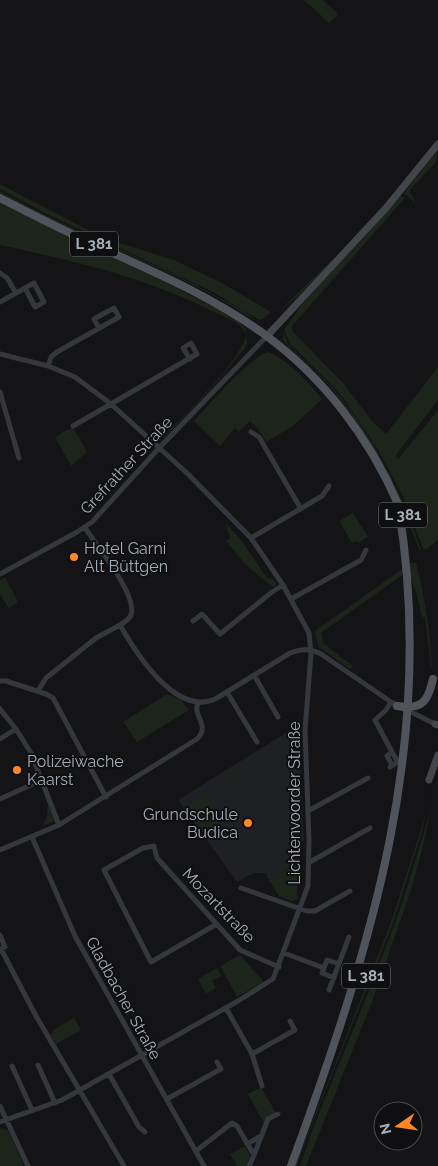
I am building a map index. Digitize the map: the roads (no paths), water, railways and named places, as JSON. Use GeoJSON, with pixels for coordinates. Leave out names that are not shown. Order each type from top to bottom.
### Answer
{"type":"FeatureCollection","features":[{"type":"Feature","properties":{"kind":"main road"},"geometry":{"type":"LineString","coordinates":[[267,336],[386,208],[438,144]]}},
{"type":"Feature","properties":{"kind":"main road","name":"L 381"},"geometry":{"type":"LineString","coordinates":[[0,198],[90,243],[189,288],[223,306],[267,336],[308,371],[342,409],[383,473],[394,493],[411,534]]}},
{"type":"Feature","properties":{"kind":"main road"},"geometry":{"type":"LineString","coordinates":[[394,704],[412,707],[425,700],[430,692],[436,670],[437,694]]}},
{"type":"Feature","properties":{"kind":"main road"},"geometry":{"type":"LineString","coordinates":[[428,783],[433,747]]}},
{"type":"Feature","properties":{"kind":"main road"},"geometry":{"type":"LineString","coordinates":[[428,783],[438,756]]}},
{"type":"Feature","properties":{"kind":"main road","name":"L 381"},"geometry":{"type":"LineString","coordinates":[[291,1166],[358,996]]}},
{"type":"Feature","properties":{"kind":"street"},"geometry":{"type":"LineString","coordinates":[[0,273],[6,276],[16,293]]}},
{"type":"Feature","properties":{"kind":"street"},"geometry":{"type":"LineString","coordinates":[[0,302],[25,288]]}},
{"type":"Feature","properties":{"kind":"street"},"geometry":{"type":"LineString","coordinates":[[48,366],[54,354],[119,317],[114,308],[94,319],[99,328]]}},
{"type":"Feature","properties":{"kind":"street","name":"Grefrather Straße"},"geometry":{"type":"LineString","coordinates":[[120,625],[132,613],[126,590],[121,579],[85,528],[267,336]]}},
{"type":"Feature","properties":{"kind":"street","name":"Lichtenvoorder Straße"},"geometry":{"type":"LineString","coordinates":[[0,354],[48,366],[72,375],[111,404],[160,447],[251,538],[292,599],[309,633],[311,649],[305,730],[310,862],[308,886],[279,967],[270,982],[142,1056],[55,1103],[0,1122]]}},
{"type":"Feature","properties":{"kind":"street"},"geometry":{"type":"LineString","coordinates":[[73,426],[190,359]]}},
{"type":"Feature","properties":{"kind":"street"},"geometry":{"type":"LineString","coordinates":[[0,392],[19,458]]}},
{"type":"Feature","properties":{"kind":"street"},"geometry":{"type":"LineString","coordinates":[[251,432],[260,437],[301,508]]}},
{"type":"Feature","properties":{"kind":"street"},"geometry":{"type":"LineString","coordinates":[[251,538],[322,496],[330,486]]}},
{"type":"Feature","properties":{"kind":"street"},"geometry":{"type":"LineString","coordinates":[[0,574],[85,528]]}},
{"type":"Feature","properties":{"kind":"street"},"geometry":{"type":"LineString","coordinates":[[292,599],[360,560],[366,550]]}},
{"type":"Feature","properties":{"kind":"street"},"geometry":{"type":"LineString","coordinates":[[193,620],[202,614],[220,634],[283,585]]}},
{"type":"Feature","properties":{"kind":"street"},"geometry":{"type":"LineString","coordinates":[[38,691],[46,678],[99,635],[120,625],[131,646],[162,684],[198,703],[210,702],[290,653],[311,649],[394,704],[436,724]]}},
{"type":"Feature","properties":{"kind":"street"},"geometry":{"type":"LineString","coordinates":[[254,675],[278,717]]}},
{"type":"Feature","properties":{"kind":"street"},"geometry":{"type":"LineString","coordinates":[[0,681],[6,681],[38,691],[49,695],[55,700],[106,797]]}},
{"type":"Feature","properties":{"kind":"street"},"geometry":{"type":"LineString","coordinates":[[227,692],[257,742]]}},
{"type":"Feature","properties":{"kind":"street"},"geometry":{"type":"LineString","coordinates":[[0,850],[59,825],[199,738],[203,730],[196,707],[198,703]]}},
{"type":"Feature","properties":{"kind":"street"},"geometry":{"type":"LineString","coordinates":[[391,766],[398,762],[375,720],[394,704]]}},
{"type":"Feature","properties":{"kind":"street"},"geometry":{"type":"LineString","coordinates":[[0,709],[16,729],[31,753],[59,825]]}},
{"type":"Feature","properties":{"kind":"street"},"geometry":{"type":"LineString","coordinates":[[0,739],[16,729]]}},
{"type":"Feature","properties":{"kind":"street"},"geometry":{"type":"LineString","coordinates":[[308,811],[368,778]]}},
{"type":"Feature","properties":{"kind":"street"},"geometry":{"type":"LineString","coordinates":[[0,799],[42,780]]}},
{"type":"Feature","properties":{"kind":"street"},"geometry":{"type":"LineString","coordinates":[[310,862],[370,828]]}},
{"type":"Feature","properties":{"kind":"street","name":"Gladbacher Straße"},"geometry":{"type":"LineString","coordinates":[[32,838],[75,936],[204,1166]]}},
{"type":"Feature","properties":{"kind":"street","name":"Mozartstraße"},"geometry":{"type":"LineString","coordinates":[[217,924],[151,962],[104,870],[143,848],[154,846],[157,858],[217,924],[240,950],[279,967]]}},
{"type":"Feature","properties":{"kind":"street","name":"Mozartstraße"},"geometry":{"type":"LineString","coordinates":[[241,888],[300,909]]}},
{"type":"Feature","properties":{"kind":"street"},"geometry":{"type":"LineString","coordinates":[[300,909],[315,910],[350,891]]}},
{"type":"Feature","properties":{"kind":"street"},"geometry":{"type":"LineString","coordinates":[[0,936],[5,947],[1,949],[36,1016],[124,1166]]}},
{"type":"Feature","properties":{"kind":"street"},"geometry":{"type":"LineString","coordinates":[[329,990],[349,937]]}},
{"type":"Feature","properties":{"kind":"street"},"geometry":{"type":"LineString","coordinates":[[284,953],[324,968]]}},
{"type":"Feature","properties":{"kind":"street"},"geometry":{"type":"LineString","coordinates":[[334,978],[322,973],[327,960],[339,964]]}},
{"type":"Feature","properties":{"kind":"street"},"geometry":{"type":"LineString","coordinates":[[226,1008],[252,1054],[262,1086]]}},
{"type":"Feature","properties":{"kind":"street"},"geometry":{"type":"LineString","coordinates":[[252,1054],[295,1030],[290,1021]]}},
{"type":"Feature","properties":{"kind":"street"},"geometry":{"type":"LineString","coordinates":[[166,1099],[221,1069],[217,1062]]}},
{"type":"Feature","properties":{"kind":"street"},"geometry":{"type":"LineString","coordinates":[[38,1065],[55,1103]]}},
{"type":"Feature","properties":{"kind":"street"},"geometry":{"type":"LineString","coordinates":[[12,1066],[32,1110]]}},
{"type":"Feature","properties":{"kind":"street"},"geometry":{"type":"LineString","coordinates":[[108,1074],[139,1127],[145,1132]]}},
{"type":"Feature","properties":{"kind":"street"},"geometry":{"type":"LineString","coordinates":[[0,1106],[28,1166]]}},
{"type":"Feature","properties":{"kind":"street"},"geometry":{"type":"LineString","coordinates":[[249,1166],[268,1119],[278,1114]]}},
{"type":"Feature","properties":{"kind":"street"},"geometry":{"type":"LineString","coordinates":[[196,1151],[230,1123],[236,1125],[254,1155]]}},
{"type":"Feature","properties":{"kind":"street"},"geometry":{"type":"LineString","coordinates":[[247,1144],[261,1136]]}},
{"type":"Feature","properties":{"kind":"place","name":"Hotel Garni Alt Büttgen"},"geometry":{"type":"Point","coordinates":[74,557]}},
{"type":"Feature","properties":{"kind":"place","name":"Polizeiwache Kaarst"},"geometry":{"type":"Point","coordinates":[17,770]}},
{"type":"Feature","properties":{"kind":"place","name":"Grundschule Budica"},"geometry":{"type":"Point","coordinates":[248,823]}}]}
